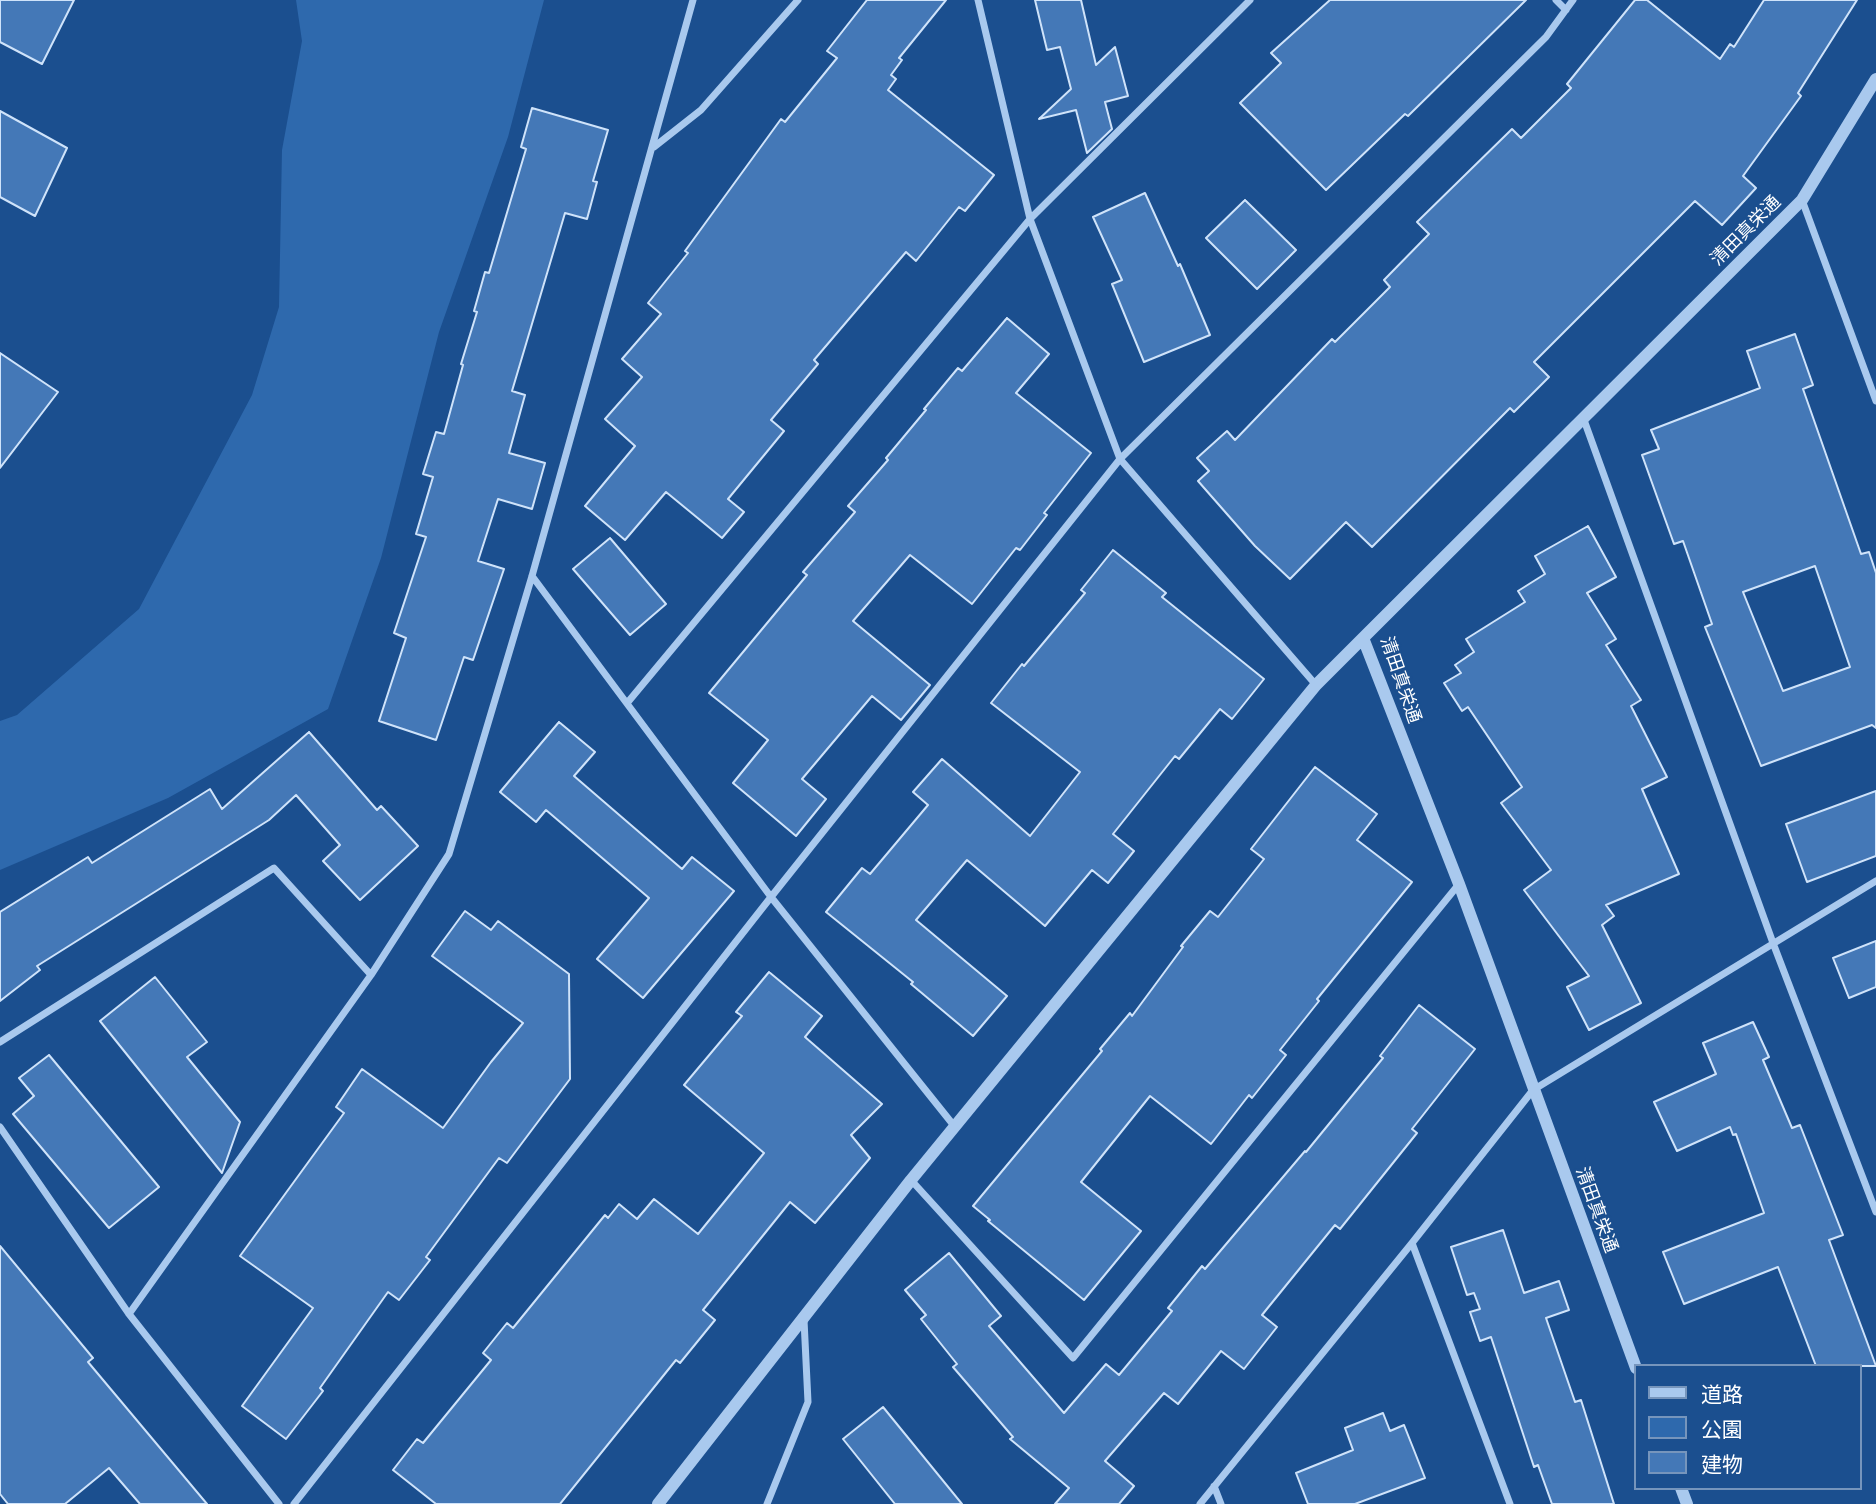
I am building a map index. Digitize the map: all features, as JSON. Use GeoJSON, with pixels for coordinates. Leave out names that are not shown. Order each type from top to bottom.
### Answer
{"type":"FeatureCollection","features":[{"type":"Feature","properties":{"kind":"street"},"geometry":{"type":"LineString","coordinates":[[128,1314],[371,975],[449,854],[532,576],[693,0]]}},
{"type":"Feature","properties":{"kind":"street"},"geometry":{"type":"LineString","coordinates":[[653,148],[701,110],[798,0]]}},
{"type":"Feature","properties":{"kind":"street"},"geometry":{"type":"LineString","coordinates":[[978,0],[1031,219],[1120,459],[1316,685]]}},
{"type":"Feature","properties":{"kind":"street"},"geometry":{"type":"LineString","coordinates":[[628,702],[1031,219],[1250,0]]}},
{"type":"Feature","properties":{"kind":"street"},"geometry":{"type":"LineString","coordinates":[[1556,0],[1566,10]]}},
{"type":"Feature","properties":{"kind":"street"},"geometry":{"type":"LineString","coordinates":[[294,1504],[771,897],[1120,459],[1546,37],[1573,0]]}},
{"type":"Feature","properties":{"kind":"street","name":"清田真栄通"},"geometry":{"type":"LineString","coordinates":[[1635,1364],[1459,884],[1363,638],[1802,200],[1876,79]]}},
{"type":"Feature","properties":{"kind":"street"},"geometry":{"type":"LineString","coordinates":[[1802,200],[1876,401]]}},
{"type":"Feature","properties":{"kind":"street"},"geometry":{"type":"LineString","coordinates":[[1584,419],[1773,943],[1876,1212]]}},
{"type":"Feature","properties":{"kind":"street"},"geometry":{"type":"LineString","coordinates":[[532,576],[771,897],[956,1127]]}},
{"type":"Feature","properties":{"kind":"street"},"geometry":{"type":"LineString","coordinates":[[658,1504],[911,1180],[1316,685],[1363,638]]}},
{"type":"Feature","properties":{"kind":"street"},"geometry":{"type":"LineString","coordinates":[[0,1042],[274,867],[371,975]]}},
{"type":"Feature","properties":{"kind":"street"},"geometry":{"type":"LineString","coordinates":[[1200,1504],[1533,1090],[1876,881]]}},
{"type":"Feature","properties":{"kind":"street"},"geometry":{"type":"LineString","coordinates":[[911,1180],[1073,1358],[1459,884]]}},
{"type":"Feature","properties":{"kind":"street"},"geometry":{"type":"LineString","coordinates":[[0,1127],[128,1314],[279,1504]]}},
{"type":"Feature","properties":{"kind":"street"},"geometry":{"type":"LineString","coordinates":[[1412,1243],[1510,1504]]}},
{"type":"Feature","properties":{"kind":"street"},"geometry":{"type":"LineString","coordinates":[[767,1504],[808,1402],[804,1316]]}},
{"type":"Feature","properties":{"kind":"street"},"geometry":{"type":"LineString","coordinates":[[1214,1486],[1221,1504]]}},
{"type":"Feature","properties":{"kind":"green space"},"geometry":{"type":"Polygon","coordinates":[[[296,0],[544,0],[508,137],[439,332],[381,558],[328,709],[168,798],[0,870],[0,721],[17,715],[139,609],[252,395],[279,307],[282,150],[302,41],[296,0]]]}},
{"type":"Feature","properties":{"kind":"building"},"geometry":{"type":"Polygon","coordinates":[[[0,0],[74,0],[42,64],[0,42],[0,0]]]}},
{"type":"Feature","properties":{"kind":"building"},"geometry":{"type":"Polygon","coordinates":[[[867,0],[946,0],[899,58],[902,60],[891,75],[896,79],[888,90],[994,175],[965,211],[959,207],[916,261],[906,252],[814,360],[818,364],[771,420],[784,431],[728,499],[744,512],[722,538],[666,492],[625,540],[585,506],[635,446],[605,419],[642,377],[622,359],[661,314],[648,303],[688,253],[685,251],[781,119],[785,122],[837,58],[827,51],[867,0]]]}},
{"type":"Feature","properties":{"kind":"building"},"geometry":{"type":"Polygon","coordinates":[[[1035,0],[1081,0],[1096,65],[1115,47],[1128,96],[1105,102],[1112,129],[1087,153],[1076,110],[1039,119],[1071,89],[1060,47],[1047,50],[1035,0]]]}},
{"type":"Feature","properties":{"kind":"building"},"geometry":{"type":"Polygon","coordinates":[[[1330,0],[1526,0],[1408,116],[1405,114],[1326,190],[1240,103],[1281,63],[1271,53],[1330,0]]]}},
{"type":"Feature","properties":{"kind":"building"},"geometry":{"type":"Polygon","coordinates":[[[1635,0],[1647,0],[1720,59],[1730,44],[1734,47],[1764,0],[1857,0],[1798,93],[1801,96],[1743,176],[1756,188],[1722,225],[1695,201],[1534,362],[1549,377],[1514,412],[1510,408],[1372,547],[1346,522],[1290,579],[1255,546],[1198,481],[1209,471],[1197,458],[1227,431],[1235,440],[1332,339],[1335,342],[1390,287],[1384,280],[1429,234],[1417,222],[1512,129],[1521,138],[1571,88],[1567,84],[1635,0]]]}},
{"type":"Feature","properties":{"kind":"building"},"geometry":{"type":"Polygon","coordinates":[[[532,108],[608,130],[593,181],[597,182],[587,219],[565,213],[512,391],[525,395],[509,453],[545,463],[532,509],[498,499],[478,561],[504,569],[473,660],[464,657],[436,740],[379,721],[406,638],[394,633],[426,537],[416,534],[433,477],[423,474],[436,432],[444,434],[485,272],[489,273],[526,149],[521,147],[532,108]]]}},
{"type":"Feature","properties":{"kind":"building"},"geometry":{"type":"Polygon","coordinates":[[[0,111],[67,148],[35,216],[0,197],[0,111]]]}},
{"type":"Feature","properties":{"kind":"building"},"geometry":{"type":"Polygon","coordinates":[[[1145,193],[1178,266],[1180,264],[1210,335],[1144,362],[1112,284],[1122,280],[1093,217],[1145,193]]]}},
{"type":"Feature","properties":{"kind":"building"},"geometry":{"type":"Polygon","coordinates":[[[1245,200],[1296,250],[1257,289],[1206,238],[1245,200]]]}},
{"type":"Feature","properties":{"kind":"building"},"geometry":{"type":"Polygon","coordinates":[[[1007,318],[1049,354],[1016,393],[1091,453],[1044,513],[1047,515],[1020,550],[1016,548],[972,604],[910,555],[853,621],[930,685],[901,720],[872,696],[802,779],[826,799],[796,836],[733,783],[768,740],[709,693],[807,575],[803,572],[855,512],[848,506],[888,460],[886,458],[926,410],[924,409],[958,368],[962,371],[1007,318]]]}},
{"type":"Feature","properties":{"kind":"building"},"geometry":{"type":"Polygon","coordinates":[[[1795,334],[1813,385],[1803,389],[1861,554],[1869,552],[1876,573],[1876,728],[1872,725],[1761,766],[1705,627],[1712,624],[1683,541],[1674,544],[1642,455],[1659,449],[1651,430],[1760,388],[1747,351],[1795,334]],[[1815,566],[1743,592],[1783,691],[1850,667],[1815,566]]]}},
{"type":"Feature","properties":{"kind":"building"},"geometry":{"type":"Polygon","coordinates":[[[0,353],[58,392],[0,468],[0,353]]]}},
{"type":"Feature","properties":{"kind":"building"},"geometry":{"type":"Polygon","coordinates":[[[1588,526],[1616,577],[1587,593],[1616,639],[1606,645],[1641,700],[1631,706],[1667,777],[1642,789],[1679,874],[1606,905],[1614,916],[1602,925],[1641,1003],[1589,1030],[1567,987],[1589,976],[1524,890],[1551,870],[1501,803],[1522,787],[1468,707],[1462,711],[1444,683],[1461,673],[1455,665],[1474,652],[1466,639],[1525,602],[1518,591],[1545,574],[1535,556],[1588,526]]]}},
{"type":"Feature","properties":{"kind":"building"},"geometry":{"type":"Polygon","coordinates":[[[610,538],[666,604],[630,635],[573,569],[610,538]]]}},
{"type":"Feature","properties":{"kind":"building"},"geometry":{"type":"Polygon","coordinates":[[[1113,550],[1166,593],[1162,597],[1264,679],[1232,719],[1220,709],[1179,759],[1175,756],[1113,834],[1134,851],[1108,883],[1092,870],[1045,926],[967,860],[916,920],[1007,996],[973,1036],[911,984],[913,982],[826,912],[862,868],[870,874],[928,805],[913,792],[942,759],[1030,836],[1080,772],[991,703],[1085,593],[1081,590],[1113,550]]]}},
{"type":"Feature","properties":{"kind":"building"},"geometry":{"type":"Polygon","coordinates":[[[559,722],[595,752],[574,776],[682,869],[692,857],[734,891],[643,998],[597,959],[649,898],[546,810],[536,822],[500,792],[559,722]]]}},
{"type":"Feature","properties":{"kind":"building"},"geometry":{"type":"Polygon","coordinates":[[[309,732],[377,810],[381,806],[418,846],[360,900],[323,861],[340,845],[296,795],[269,820],[37,966],[40,970],[0,1001],[0,912],[88,857],[92,863],[210,789],[222,809],[309,732]]]}},
{"type":"Feature","properties":{"kind":"building"},"geometry":{"type":"Polygon","coordinates":[[[1315,767],[1377,814],[1357,840],[1412,882],[1317,999],[1319,1001],[1280,1050],[1286,1055],[1252,1098],[1249,1095],[1211,1144],[1150,1096],[1081,1182],[1141,1231],[1084,1300],[973,1206],[1102,1051],[1100,1049],[1130,1013],[1132,1016],[1183,947],[1181,946],[1210,911],[1218,917],[1264,859],[1251,849],[1315,767]]]}},
{"type":"Feature","properties":{"kind":"building"},"geometry":{"type":"Polygon","coordinates":[[[1876,791],[1876,856],[1807,882],[1786,824],[1876,791]]]}},
{"type":"Feature","properties":{"kind":"building"},"geometry":{"type":"Polygon","coordinates":[[[465,911],[491,930],[498,921],[569,974],[570,1079],[507,1163],[499,1158],[426,1257],[430,1260],[399,1300],[388,1292],[320,1388],[323,1391],[286,1439],[242,1406],[313,1308],[240,1256],[344,1113],[336,1107],[362,1069],[443,1128],[523,1023],[432,956],[465,911]]]}},
{"type":"Feature","properties":{"kind":"building"},"geometry":{"type":"Polygon","coordinates":[[[1876,941],[1876,987],[1849,998],[1833,958],[1876,941]]]}},
{"type":"Feature","properties":{"kind":"building"},"geometry":{"type":"Polygon","coordinates":[[[769,972],[822,1016],[805,1037],[882,1104],[851,1135],[870,1158],[815,1223],[790,1202],[703,1310],[715,1320],[680,1363],[676,1360],[560,1504],[436,1504],[393,1470],[417,1439],[423,1443],[491,1360],[483,1353],[507,1323],[513,1328],[605,1215],[608,1218],[619,1204],[637,1219],[654,1199],[698,1234],[764,1153],[684,1085],[742,1016],[736,1012],[769,972]]]}},
{"type":"Feature","properties":{"kind":"building"},"geometry":{"type":"Polygon","coordinates":[[[155,977],[207,1042],[187,1057],[240,1122],[222,1173],[100,1021],[155,977]]]}},
{"type":"Feature","properties":{"kind":"building"},"geometry":{"type":"Polygon","coordinates":[[[1419,1005],[1475,1049],[1412,1129],[1417,1133],[1340,1229],[1335,1225],[1262,1315],[1277,1327],[1244,1369],[1221,1351],[1178,1404],[1164,1393],[1105,1461],[1134,1486],[1119,1504],[1055,1504],[1069,1488],[1010,1439],[1013,1437],[953,1367],[957,1364],[921,1319],[926,1315],[905,1290],[949,1253],[1001,1316],[989,1326],[1064,1413],[1106,1364],[1119,1375],[1172,1311],[1168,1308],[1202,1266],[1205,1269],[1383,1058],[1380,1056],[1419,1005]]]}},
{"type":"Feature","properties":{"kind":"building"},"geometry":{"type":"Polygon","coordinates":[[[1753,1022],[1769,1057],[1763,1060],[1792,1128],[1800,1125],[1843,1235],[1829,1240],[1876,1366],[1815,1364],[1778,1267],[1684,1304],[1663,1252],[1764,1213],[1736,1134],[1733,1135],[1730,1127],[1677,1151],[1654,1102],[1716,1074],[1703,1043],[1753,1022]]]}},
{"type":"Feature","properties":{"kind":"building"},"geometry":{"type":"Polygon","coordinates":[[[49,1055],[159,1187],[109,1228],[13,1114],[34,1096],[19,1078],[49,1055]]]}},
{"type":"Feature","properties":{"kind":"building"},"geometry":{"type":"Polygon","coordinates":[[[1503,1230],[1524,1293],[1559,1281],[1569,1310],[1546,1318],[1575,1402],[1581,1400],[1614,1504],[1552,1504],[1538,1465],[1534,1467],[1491,1337],[1480,1341],[1470,1312],[1480,1309],[1474,1293],[1467,1295],[1451,1247],[1503,1230]]]}},
{"type":"Feature","properties":{"kind":"building"},"geometry":{"type":"Polygon","coordinates":[[[0,1246],[93,1358],[88,1362],[207,1504],[140,1504],[109,1468],[65,1504],[8,1504],[0,1494],[0,1246]]]}},
{"type":"Feature","properties":{"kind":"building"},"geometry":{"type":"Polygon","coordinates":[[[883,1407],[962,1504],[895,1504],[843,1439],[883,1407]]]}},
{"type":"Feature","properties":{"kind":"building"},"geometry":{"type":"Polygon","coordinates":[[[1383,1413],[1390,1431],[1404,1425],[1425,1478],[1355,1504],[1308,1504],[1296,1473],[1353,1450],[1345,1428],[1383,1413]]]}}]}
